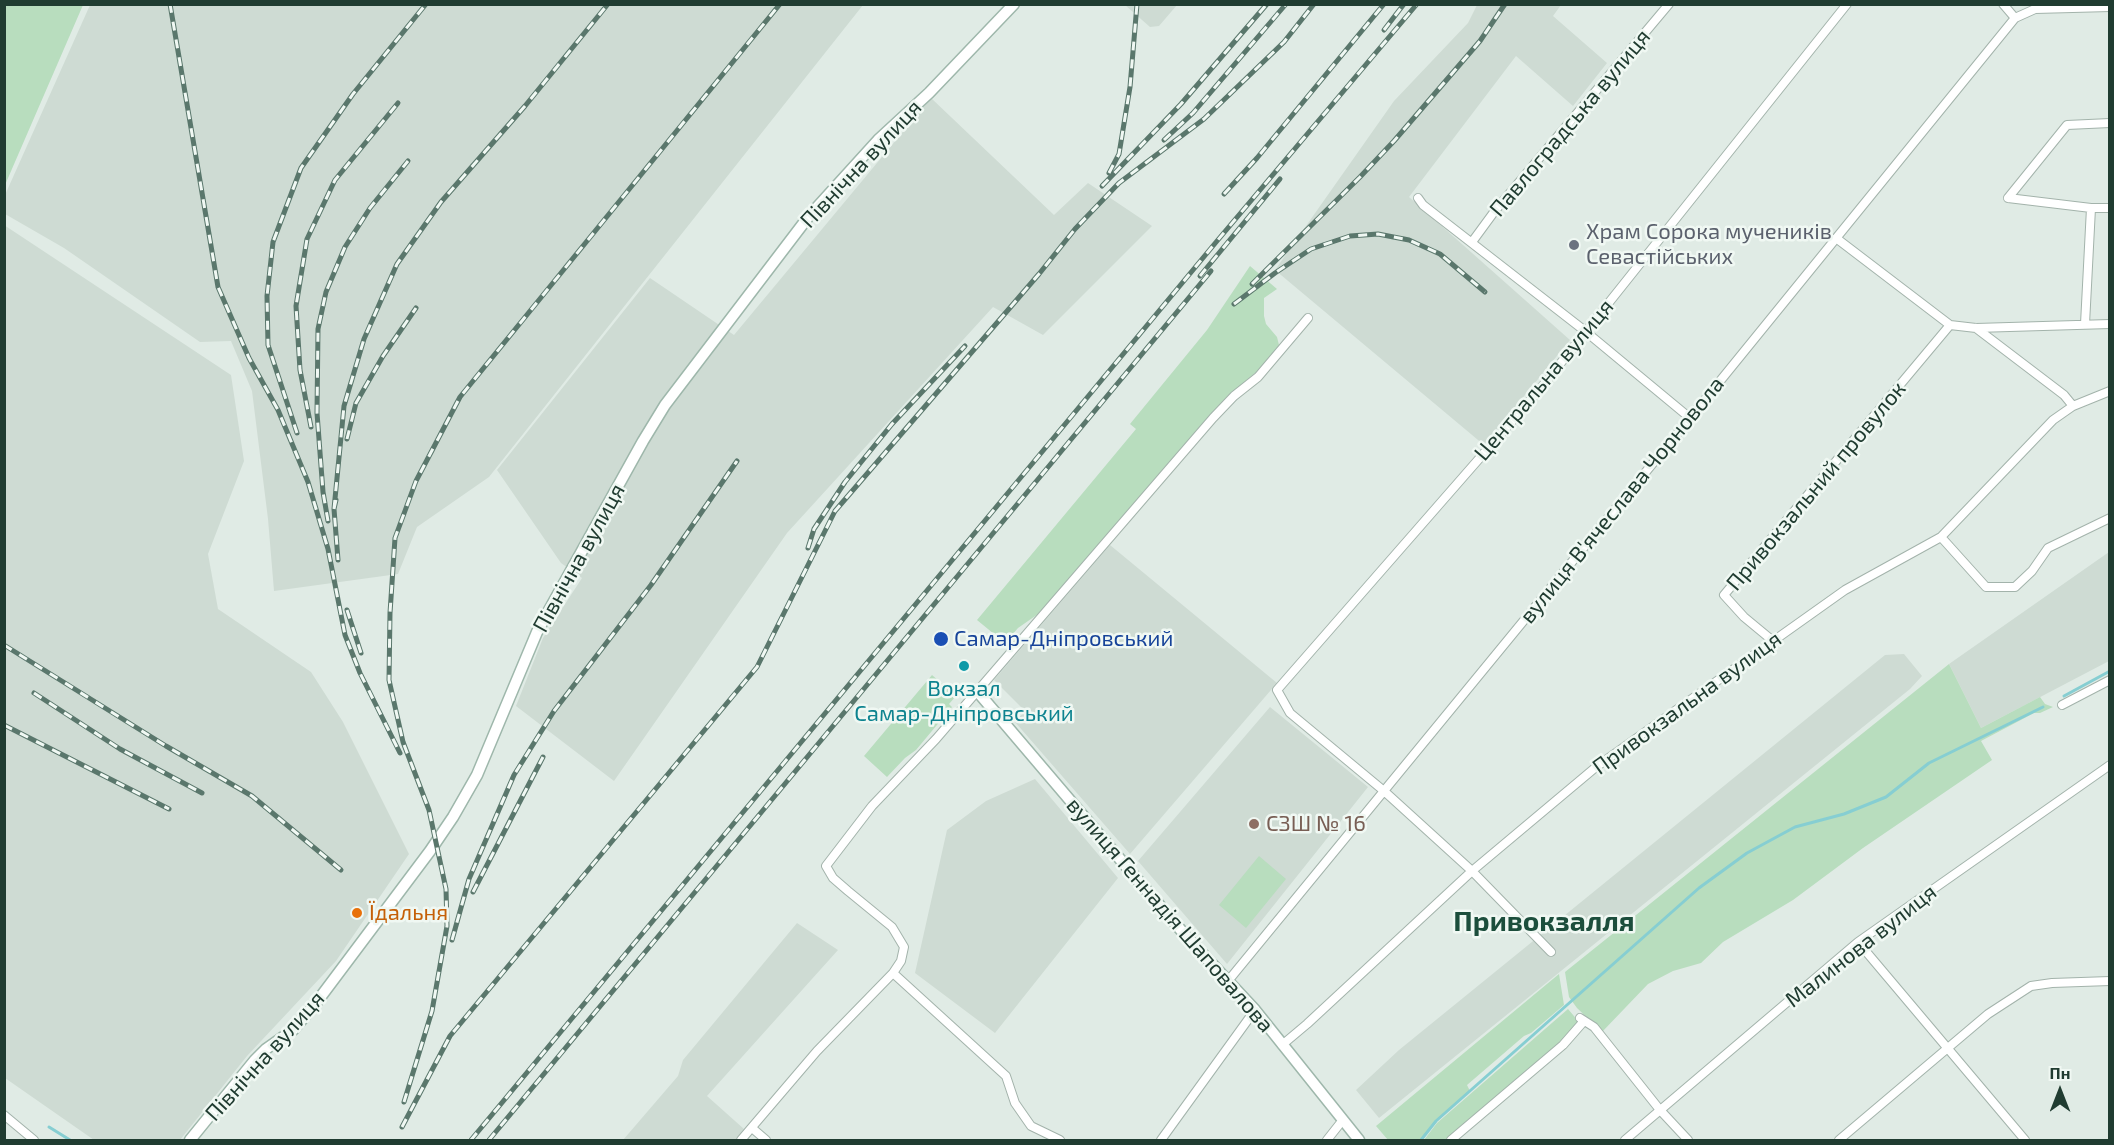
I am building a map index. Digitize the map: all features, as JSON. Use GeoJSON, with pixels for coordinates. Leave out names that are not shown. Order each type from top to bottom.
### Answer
{"type":"FeatureCollection","features":[{"type":"Feature","properties":{"kind":"street","name":"Північна вулиця"},"geometry":{"type":"LineString","coordinates":[[190,1140],[255,1060],[266,1049],[293,1030],[313,1007],[453,817],[477,775],[537,632],[665,405],[816,207],[870,148],[929,93],[1014,4]]}},
{"type":"Feature","properties":{"kind":"street","name":"Павлоградська вулиця"},"geometry":{"type":"LineString","coordinates":[[1472,242],[1494,212],[1669,4]]}},
{"type":"Feature","properties":{"kind":"street","name":"Центральна вулиця"},"geometry":{"type":"LineString","coordinates":[[1384,791],[1290,713],[1277,690],[1540,389],[1847,4]]}},
{"type":"Feature","properties":{"kind":"street"},"geometry":{"type":"LineString","coordinates":[[2002,4],[2015,18],[2035,9],[2109,7]]}},
{"type":"Feature","properties":{"kind":"street","name":"вулиця В'ячеслава Чорновола"},"geometry":{"type":"LineString","coordinates":[[1228,981],[2015,18]]}},
{"type":"Feature","properties":{"kind":"street"},"geometry":{"type":"LineString","coordinates":[[2109,123],[2067,125],[2008,198],[2109,208]]}},
{"type":"Feature","properties":{"kind":"street"},"geometry":{"type":"LineString","coordinates":[[1418,198],[1690,418]]}},
{"type":"Feature","properties":{"kind":"street"},"geometry":{"type":"LineString","coordinates":[[2085,324],[2091,208]]}},
{"type":"Feature","properties":{"kind":"street"},"geometry":{"type":"LineString","coordinates":[[1836,238],[1950,325],[1976,328],[2109,324]]}},
{"type":"Feature","properties":{"kind":"street"},"geometry":{"type":"LineString","coordinates":[[741,1140],[817,1051],[893,973],[901,961],[904,947],[892,927],[833,878],[826,866],[878,800],[936,739],[1213,418],[1234,396],[1258,377],[1308,318]]}},
{"type":"Feature","properties":{"kind":"street","name":"Привокзальний провулок"},"geometry":{"type":"LineString","coordinates":[[1773,640],[1744,617],[1724,595],[1950,325]]}},
{"type":"Feature","properties":{"kind":"street"},"geometry":{"type":"LineString","coordinates":[[1976,328],[2064,394],[2073,406]]}},
{"type":"Feature","properties":{"kind":"street","name":"Привокзальна вулиця"},"geometry":{"type":"LineString","coordinates":[[1282,1045],[1472,871],[1596,767],[1845,590],[1941,537],[2053,420],[2073,406],[2109,391]]}},
{"type":"Feature","properties":{"kind":"street"},"geometry":{"type":"LineString","coordinates":[[1941,537],[1986,587],[2014,587],[2032,571],[2048,548],[2109,518]]}},
{"type":"Feature","properties":{"kind":"street"},"geometry":{"type":"LineString","coordinates":[[2062,705],[2109,680]]}},
{"type":"Feature","properties":{"kind":"street","name":"вулиця Геннадія Шаповалова"},"geometry":{"type":"LineString","coordinates":[[977,691],[1132,874],[1255,1010],[1359,1140]]}},
{"type":"Feature","properties":{"kind":"street","name":"Малинова вулиця"},"geometry":{"type":"LineString","coordinates":[[1625,1140],[1858,942],[2109,765]]}},
{"type":"Feature","properties":{"kind":"street"},"geometry":{"type":"LineString","coordinates":[[1384,791],[1472,871],[1551,952]]}},
{"type":"Feature","properties":{"kind":"street"},"geometry":{"type":"LineString","coordinates":[[1858,942],[2025,1140]]}},
{"type":"Feature","properties":{"kind":"street"},"geometry":{"type":"LineString","coordinates":[[893,973],[1006,1076],[1015,1103],[1031,1126],[1060,1140]]}},
{"type":"Feature","properties":{"kind":"street"},"geometry":{"type":"LineString","coordinates":[[1839,1140],[1988,1014],[2031,986],[2052,982],[2109,981]]}},
{"type":"Feature","properties":{"kind":"street"},"geometry":{"type":"LineString","coordinates":[[1161,1140],[1255,1010]]}},
{"type":"Feature","properties":{"kind":"street"},"geometry":{"type":"LineString","coordinates":[[1451,1140],[1563,1046],[1582,1019],[1594,1027],[1660,1110],[1688,1140]]}},
{"type":"Feature","properties":{"kind":"street"},"geometry":{"type":"LineString","coordinates":[[4,1115],[34,1140]]}},
{"type":"Feature","properties":{"kind":"street"},"geometry":{"type":"LineString","coordinates":[[1327,1140],[1342,1121]]}},
{"type":"Feature","properties":{"kind":"street"},"geometry":{"type":"LineString","coordinates":[[752,1128],[766,1140]]}},
{"type":"Feature","properties":{"kind":"shaded area"},"geometry":{"type":"Polygon","coordinates":[[[90,4],[863,5],[489,477],[417,527],[398,574],[274,591],[268,519],[252,391],[231,341],[200,342],[64,248],[5,214],[5,195],[90,4]]]}},
{"type":"Feature","properties":{"kind":"shaded area"},"geometry":{"type":"Polygon","coordinates":[[[1125,5],[1177,5],[1159,26],[1150,27],[1125,5]]]}},
{"type":"Feature","properties":{"kind":"shaded area"},"geometry":{"type":"Polygon","coordinates":[[[1477,5],[1561,5],[1553,16],[1607,63],[1573,106],[1516,56],[1409,197],[1570,340],[1484,445],[1275,270],[1394,101],[1468,23],[1477,5]]]}},
{"type":"Feature","properties":{"kind":"shaded area"},"geometry":{"type":"Polygon","coordinates":[[[931,98],[1054,215],[1088,183],[1152,226],[1043,335],[993,307],[787,533],[614,781],[516,706],[543,638],[582,578],[561,563],[497,470],[650,278],[734,335],[931,98]]]}},
{"type":"Feature","properties":{"kind":"shaded area"},"geometry":{"type":"Polygon","coordinates":[[[4,225],[231,375],[244,461],[208,554],[218,609],[311,672],[343,722],[409,854],[336,961],[247,1056],[180,1140],[94,1140],[5,1078],[4,225]]]}},
{"type":"Feature","properties":{"kind":"shaded area"},"geometry":{"type":"Polygon","coordinates":[[[1110,545],[1277,683],[1130,854],[1015,722],[1025,711],[994,680],[1110,545]]]}},
{"type":"Feature","properties":{"kind":"shaded area"},"geometry":{"type":"Polygon","coordinates":[[[2109,552],[2109,661],[1981,728],[1949,664],[2109,552]]]}},
{"type":"Feature","properties":{"kind":"shaded area"},"geometry":{"type":"Polygon","coordinates":[[[1904,654],[1922,676],[1910,689],[1379,1118],[1356,1090],[1399,1050],[1885,655],[1904,654]]]}},
{"type":"Feature","properties":{"kind":"shaded area","name":"СЗШ № 16"},"geometry":{"type":"Polygon","coordinates":[[[1270,707],[1368,787],[1227,964],[1138,861],[1270,707]]]}},
{"type":"Feature","properties":{"kind":"shaded area"},"geometry":{"type":"Polygon","coordinates":[[[1035,779],[1118,878],[995,1033],[915,973],[947,830],[986,801],[1035,779]]]}},
{"type":"Feature","properties":{"kind":"shaded area"},"geometry":{"type":"Polygon","coordinates":[[[797,923],[838,950],[707,1096],[744,1129],[735,1140],[623,1140],[678,1076],[683,1060],[797,923]]]}},
{"type":"Feature","properties":{"kind":"green space"},"geometry":{"type":"Polygon","coordinates":[[[4,5],[83,5],[5,185],[4,5]]]}},
{"type":"Feature","properties":{"kind":"green space"},"geometry":{"type":"Polygon","coordinates":[[[1250,266],[1277,289],[1264,298],[1266,324],[1277,337],[1279,345],[1275,352],[1261,368],[1233,392],[1041,612],[1018,628],[1005,643],[977,620],[1136,429],[1130,424],[1207,330],[1250,266]]]}},
{"type":"Feature","properties":{"kind":"green space"},"geometry":{"type":"Polygon","coordinates":[[[1949,664],[1981,728],[2040,697],[2045,704],[2053,707],[2040,713],[2034,713],[1981,741],[1992,760],[1863,848],[1793,900],[1723,942],[1701,963],[1673,971],[1648,984],[1602,1032],[1577,1008],[1569,997],[1565,972],[1949,664]]]}},
{"type":"Feature","properties":{"kind":"green space"},"geometry":{"type":"Polygon","coordinates":[[[932,675],[956,696],[949,704],[952,707],[916,750],[887,777],[864,756],[932,675]]]}},
{"type":"Feature","properties":{"kind":"green space"},"geometry":{"type":"Polygon","coordinates":[[[1259,856],[1286,879],[1246,928],[1219,905],[1259,856]]]}},
{"type":"Feature","properties":{"kind":"green space"},"geometry":{"type":"Polygon","coordinates":[[[1559,974],[1564,1005],[1467,1085],[1470,1091],[1436,1121],[1421,1140],[1388,1140],[1376,1126],[1559,974]]]}},
{"type":"Feature","properties":{"kind":"green space"},"geometry":{"type":"Polygon","coordinates":[[[1568,1009],[1579,1022],[1564,1040],[1445,1140],[1424,1140],[1437,1123],[1568,1009]]]}},
{"type":"Feature","properties":{"kind":"waterway"},"geometry":{"type":"LineString","coordinates":[[2064,696],[2110,671]]}},
{"type":"Feature","properties":{"kind":"waterway"},"geometry":{"type":"LineString","coordinates":[[1421,1140],[1436,1121],[1699,888],[1747,853],[1795,827],[1844,814],[1886,797],[1929,763],[2043,707]]}},
{"type":"Feature","properties":{"kind":"waterway"},"geometry":{"type":"LineString","coordinates":[[49,1127],[70,1140]]}},
{"type":"Feature","properties":{"kind":"railway"},"geometry":{"type":"LineString","coordinates":[[170,4],[218,287],[249,358],[278,410],[308,482],[328,549],[345,635],[360,673],[400,753]]}},
{"type":"Feature","properties":{"kind":"railway"},"geometry":{"type":"LineString","coordinates":[[297,433],[268,345],[267,296],[273,242],[301,168],[353,94],[426,4]]}},
{"type":"Feature","properties":{"kind":"railway"},"geometry":{"type":"LineString","coordinates":[[334,509],[344,406],[364,339],[397,264],[441,202],[525,106],[608,4]]}},
{"type":"Feature","properties":{"kind":"railway"},"geometry":{"type":"LineString","coordinates":[[404,1102],[432,1011],[447,926],[446,889],[429,810],[403,742],[389,680],[390,613],[395,538],[416,481],[460,397],[780,4]]}},
{"type":"Feature","properties":{"kind":"railway"},"geometry":{"type":"LineString","coordinates":[[1109,173],[1119,154],[1130,87],[1137,4]]}},
{"type":"Feature","properties":{"kind":"railway"},"geometry":{"type":"LineString","coordinates":[[1102,186],[1181,104],[1267,4]]}},
{"type":"Feature","properties":{"kind":"railway"},"geometry":{"type":"LineString","coordinates":[[1164,140],[1193,113],[1286,4]]}},
{"type":"Feature","properties":{"kind":"railway"},"geometry":{"type":"LineString","coordinates":[[402,1127],[450,1036],[757,667],[835,511],[1075,229],[1119,183],[1204,119],[1284,42],[1314,4]]}},
{"type":"Feature","properties":{"kind":"railway"},"geometry":{"type":"LineString","coordinates":[[1224,194],[1257,158],[1384,4]]}},
{"type":"Feature","properties":{"kind":"railway"},"geometry":{"type":"LineString","coordinates":[[1384,30],[1404,4]]}},
{"type":"Feature","properties":{"kind":"railway"},"geometry":{"type":"LineString","coordinates":[[471,1140],[1217,241],[1417,4]]}},
{"type":"Feature","properties":{"kind":"railway"},"geometry":{"type":"LineString","coordinates":[[1252,284],[1394,141],[1480,41],[1505,4]]}},
{"type":"Feature","properties":{"kind":"railway"},"geometry":{"type":"LineString","coordinates":[[311,427],[300,370],[296,306],[307,239],[335,180],[398,103]]}},
{"type":"Feature","properties":{"kind":"railway"},"geometry":{"type":"LineString","coordinates":[[328,521],[323,492],[317,413],[318,329],[326,292],[345,247],[370,208],[408,161]]}},
{"type":"Feature","properties":{"kind":"railway"},"geometry":{"type":"LineString","coordinates":[[1200,276],[1280,179]]}},
{"type":"Feature","properties":{"kind":"railway"},"geometry":{"type":"LineString","coordinates":[[1234,304],[1311,249],[1350,236],[1378,234],[1409,240],[1440,254],[1485,292]]}},
{"type":"Feature","properties":{"kind":"railway"},"geometry":{"type":"LineString","coordinates":[[489,1140],[1211,271]]}},
{"type":"Feature","properties":{"kind":"railway"},"geometry":{"type":"LineString","coordinates":[[347,439],[356,403],[383,356],[416,308]]}},
{"type":"Feature","properties":{"kind":"railway"},"geometry":{"type":"LineString","coordinates":[[808,548],[814,529],[845,482],[892,424],[965,346]]}},
{"type":"Feature","properties":{"kind":"railway"},"geometry":{"type":"LineString","coordinates":[[452,940],[469,879],[514,775],[554,711],[651,585],[737,461]]}},
{"type":"Feature","properties":{"kind":"railway"},"geometry":{"type":"LineString","coordinates":[[336,500],[334,509],[338,560]]}},
{"type":"Feature","properties":{"kind":"railway"},"geometry":{"type":"LineString","coordinates":[[347,610],[361,653]]}},
{"type":"Feature","properties":{"kind":"railway"},"geometry":{"type":"LineString","coordinates":[[4,645],[166,746],[252,796],[341,870]]}},
{"type":"Feature","properties":{"kind":"railway"},"geometry":{"type":"LineString","coordinates":[[34,693],[120,749],[202,793]]}},
{"type":"Feature","properties":{"kind":"railway"},"geometry":{"type":"LineString","coordinates":[[4,725],[169,809]]}},
{"type":"Feature","properties":{"kind":"railway"},"geometry":{"type":"LineString","coordinates":[[473,892],[543,757]]}},
{"type":"Feature","properties":{"kind":"place","name":"Храм Сорока мучеників Севастійських"},"geometry":{"type":"Point","coordinates":[1574,245]}},
{"type":"Feature","properties":{"kind":"place","name":"Самар-Дніпровський"},"geometry":{"type":"Point","coordinates":[941,639]}},
{"type":"Feature","properties":{"kind":"place","name":"Вокзал Самар-Дніпровський"},"geometry":{"type":"Point","coordinates":[964,666]}},
{"type":"Feature","properties":{"kind":"place","name":"СЗШ № 16"},"geometry":{"type":"Point","coordinates":[1254,824]}},
{"type":"Feature","properties":{"kind":"place","name":"Їдальня"},"geometry":{"type":"Point","coordinates":[357,913]}},
{"type":"Feature","properties":{"kind":"district","name":"Привокзалля"},"geometry":{"type":"Point","coordinates":[1544,922]}}]}
